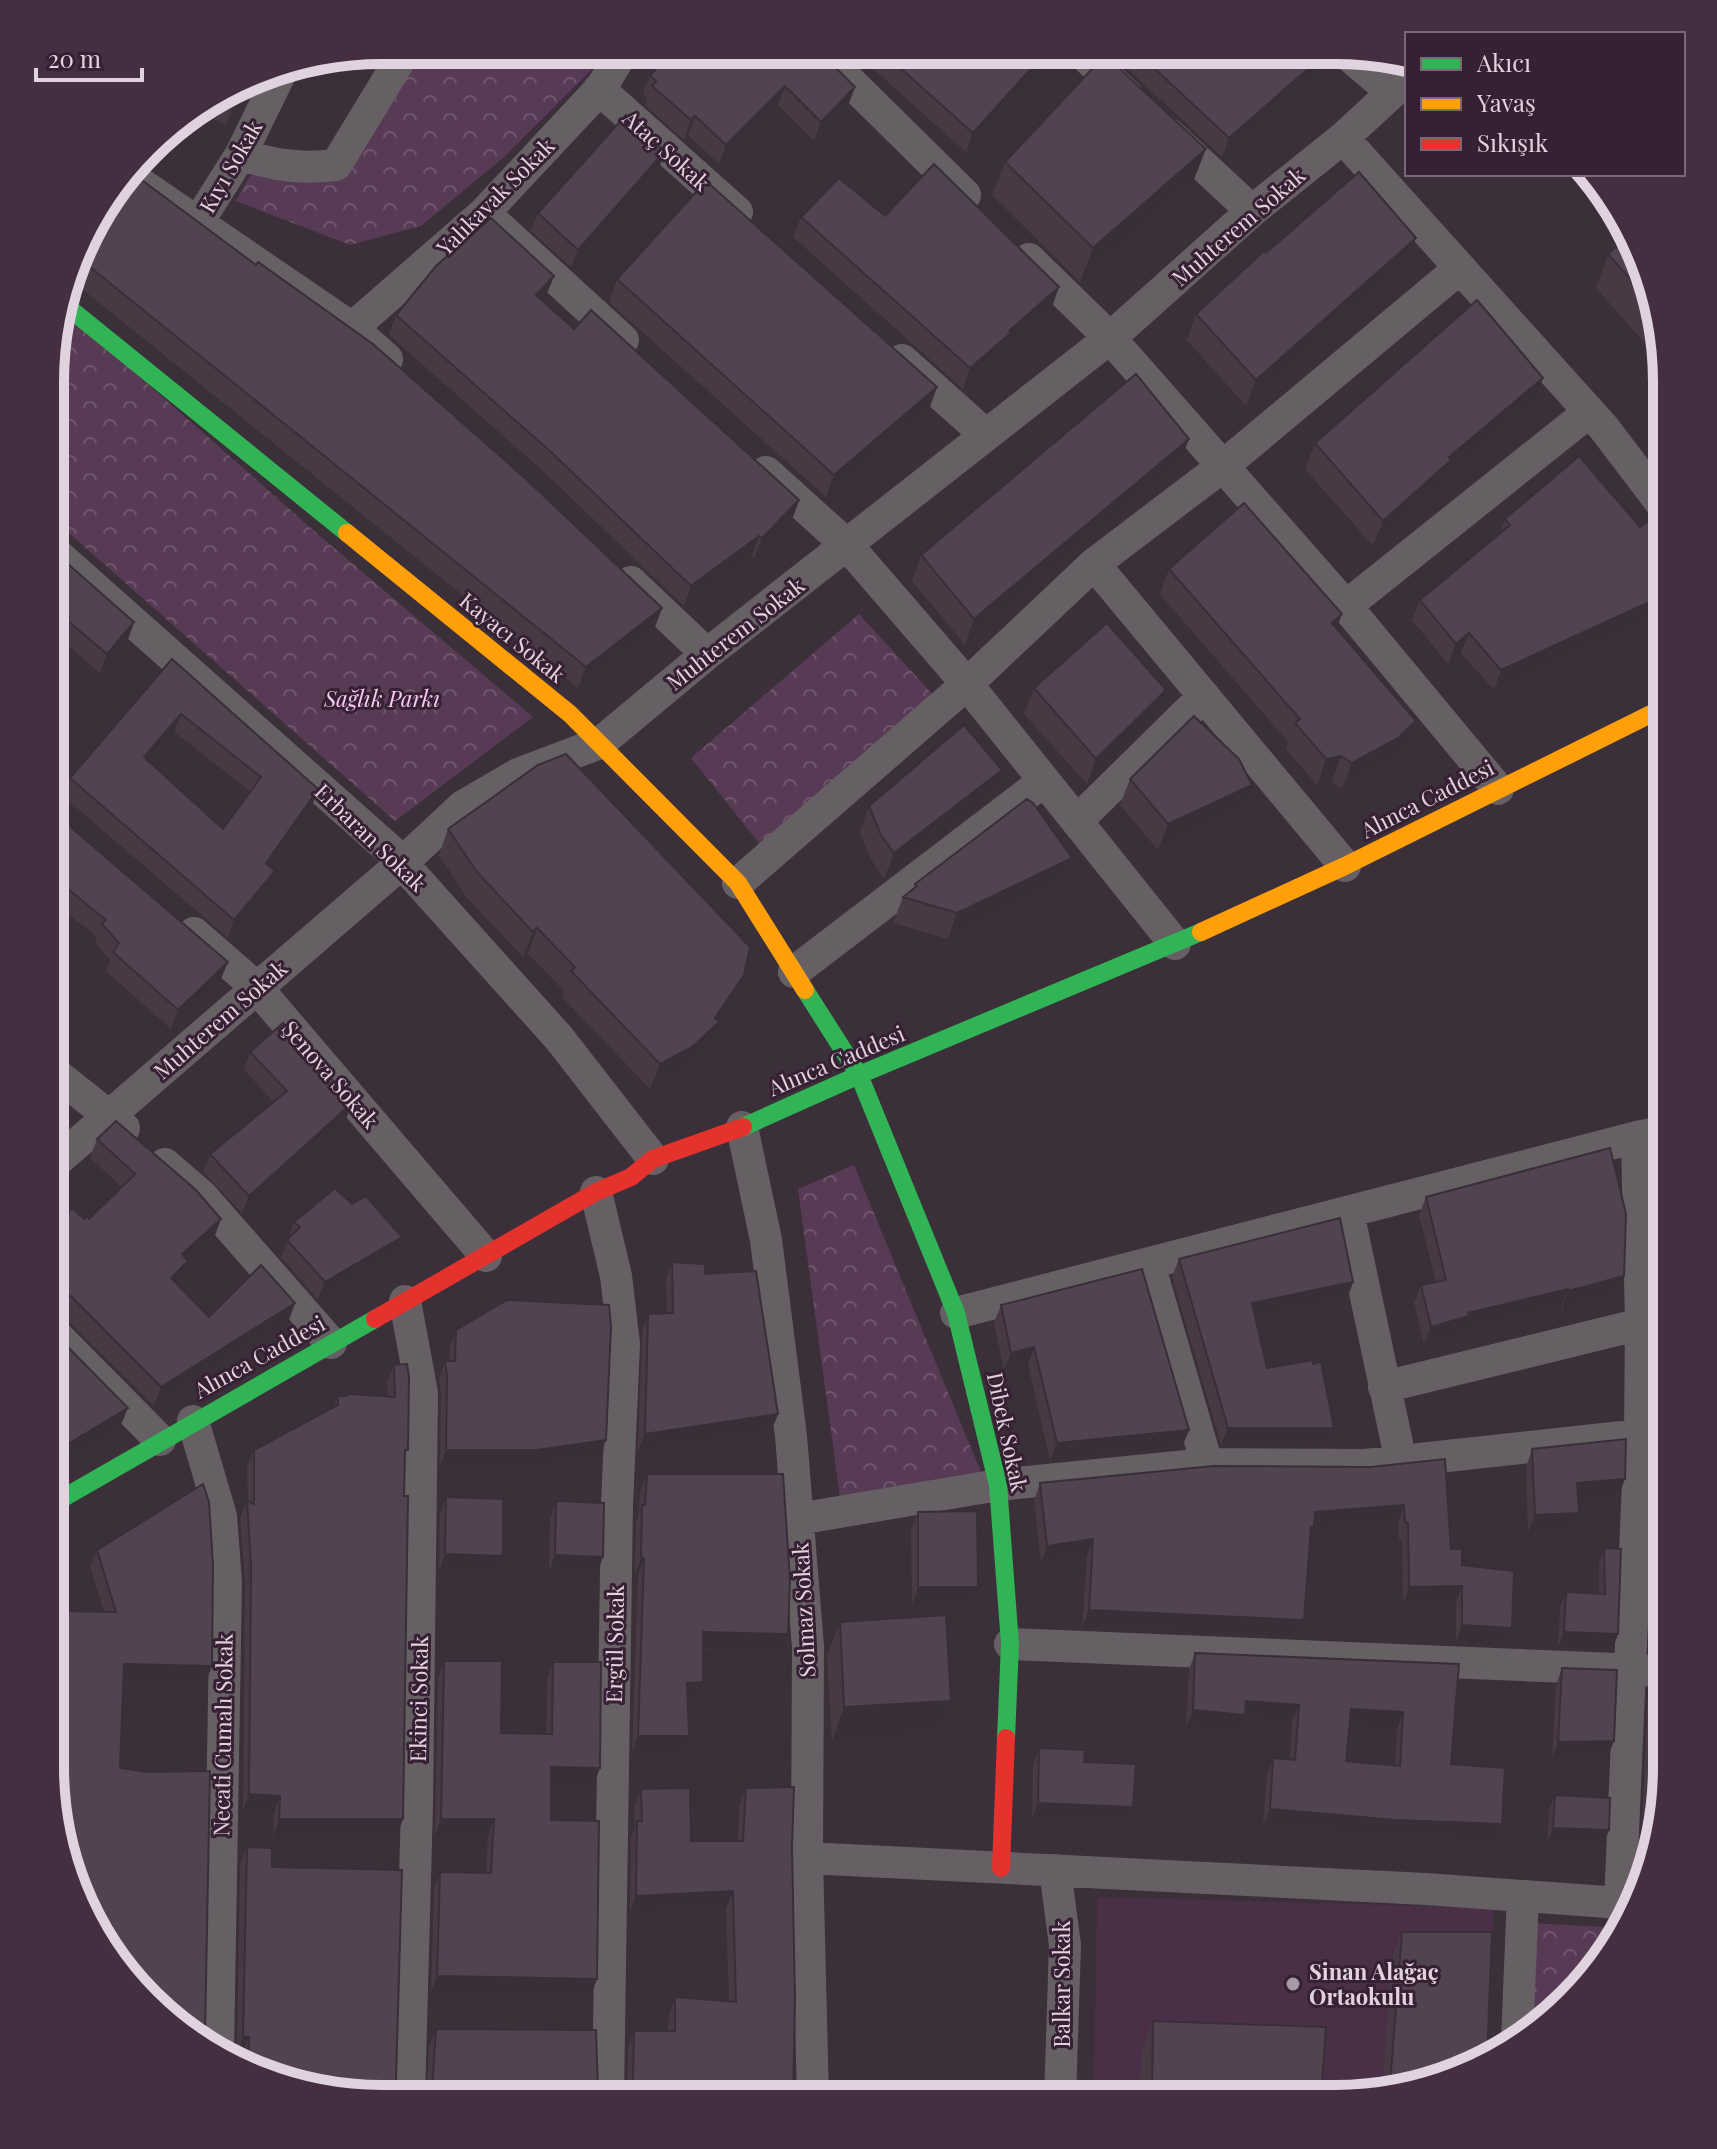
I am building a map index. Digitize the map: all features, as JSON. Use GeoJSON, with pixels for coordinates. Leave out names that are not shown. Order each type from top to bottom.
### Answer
{"type":"FeatureCollection","features":[{"type":"Feature","properties":{"kind":"street"},"geometry":{"type":"LineString","coordinates":[[241,154],[276,166],[310,168],[336,165],[397,64]]}},
{"type":"Feature","properties":{"kind":"street","name":"Yalıkavak Sokak"},"geometry":{"type":"LineString","coordinates":[[352,328],[484,213],[599,89],[615,64]]}},
{"type":"Feature","properties":{"kind":"street"},"geometry":{"type":"LineString","coordinates":[[832,64],[1110,338],[1346,606],[1498,789]]}},
{"type":"Feature","properties":{"kind":"street"},"geometry":{"type":"LineString","coordinates":[[1094,64],[1252,211]]}},
{"type":"Feature","properties":{"kind":"street"},"geometry":{"type":"LineString","coordinates":[[1368,66],[1399,85]]}},
{"type":"Feature","properties":{"kind":"street","name":"Kıyı Sokak"},"geometry":{"type":"LineString","coordinates":[[197,224],[241,154],[276,82]]}},
{"type":"Feature","properties":{"kind":"street","name":"Muhterem Sokak"},"geometry":{"type":"LineString","coordinates":[[64,1155],[402,863],[463,806],[518,774],[600,743],[707,654],[1110,338],[1252,211],[1343,138],[1399,85]]}},
{"type":"Feature","properties":{"kind":"street","name":"Ataç Sokak"},"geometry":{"type":"LineString","coordinates":[[599,89],[763,236]]}},
{"type":"Feature","properties":{"kind":"street"},"geometry":{"type":"LineString","coordinates":[[1343,138],[1589,412],[1653,493]]}},
{"type":"Feature","properties":{"kind":"street"},"geometry":{"type":"LineString","coordinates":[[136,181],[352,328],[412,381]]}},
{"type":"Feature","properties":{"kind":"street"},"geometry":{"type":"LineString","coordinates":[[484,213],[648,363]]}},
{"type":"Feature","properties":{"kind":"street"},"geometry":{"type":"LineString","coordinates":[[738,883],[967,684],[1094,564],[1223,466],[1460,268]]}},
{"type":"Feature","properties":{"kind":"street","name":"Kayacı Sokak"},"geometry":{"type":"LineString","coordinates":[[72,311],[570,714],[600,743],[738,883],[859,1075]]}},
{"type":"Feature","properties":{"kind":"street"},"geometry":{"type":"LineString","coordinates":[[880,341],[986,435]]}},
{"type":"Feature","properties":{"kind":"street"},"geometry":{"type":"LineString","coordinates":[[1346,606],[1589,412]]}},
{"type":"Feature","properties":{"kind":"street"},"geometry":{"type":"LineString","coordinates":[[741,449],[847,545],[967,684],[1175,944]]}},
{"type":"Feature","properties":{"kind":"street"},"geometry":{"type":"LineString","coordinates":[[608,559],[707,654]]}},
{"type":"Feature","properties":{"kind":"street","name":"Erbaran Sokak"},"geometry":{"type":"LineString","coordinates":[[64,560],[227,703],[402,863],[559,1038],[653,1159]]}},
{"type":"Feature","properties":{"kind":"street"},"geometry":{"type":"LineString","coordinates":[[1094,564],[1345,866]]}},
{"type":"Feature","properties":{"kind":"street"},"geometry":{"type":"LineString","coordinates":[[1077,821],[1204,696]]}},
{"type":"Feature","properties":{"kind":"street","name":"Alınca Caddesi"},"geometry":{"type":"LineString","coordinates":[[64,1497],[596,1192],[631,1177],[653,1159],[742,1127],[1175,944],[1345,866],[1653,713]]}},
{"type":"Feature","properties":{"kind":"street"},"geometry":{"type":"LineString","coordinates":[[794,972],[1044,781]]}},
{"type":"Feature","properties":{"kind":"street","name":"Şenova Sokak"},"geometry":{"type":"LineString","coordinates":[[176,918],[256,987],[486,1256]]}},
{"type":"Feature","properties":{"kind":"street","name":"Dibek Sokak"},"geometry":{"type":"LineString","coordinates":[[859,1075],[956,1313],[998,1485],[1010,1644],[1001,1868]]}},
{"type":"Feature","properties":{"kind":"street"},"geometry":{"type":"LineString","coordinates":[[64,1080],[202,1196],[331,1343]]}},
{"type":"Feature","properties":{"kind":"street","name":"Solmaz Sokak"},"geometry":{"type":"LineString","coordinates":[[742,1127],[766,1240],[791,1436],[808,1647],[807,1858],[813,2085]]}},
{"type":"Feature","properties":{"kind":"street"},"geometry":{"type":"LineString","coordinates":[[956,1313],[1652,1134],[1641,1324],[1653,1432],[1630,1668],[1627,1893]]}},
{"type":"Feature","properties":{"kind":"street","name":"Ergül Sokak"},"geometry":{"type":"LineString","coordinates":[[596,1192],[616,1276],[624,1344],[617,1505],[608,2085]]}},
{"type":"Feature","properties":{"kind":"street"},"geometry":{"type":"LineString","coordinates":[[1348,1212],[1401,1462]]}},
{"type":"Feature","properties":{"kind":"street"},"geometry":{"type":"LineString","coordinates":[[1149,1264],[1207,1464]]}},
{"type":"Feature","properties":{"kind":"street","name":"Ekinci Sokak"},"geometry":{"type":"LineString","coordinates":[[405,1301],[422,1393],[417,1805],[409,2085]]}},
{"type":"Feature","properties":{"kind":"street"},"geometry":{"type":"LineString","coordinates":[[1384,1387],[1641,1324]]}},
{"type":"Feature","properties":{"kind":"street"},"geometry":{"type":"LineString","coordinates":[[64,1343],[160,1440]]}},
{"type":"Feature","properties":{"kind":"street","name":"Necati Cumalı Sokak"},"geometry":{"type":"LineString","coordinates":[[193,1421],[221,1516],[226,1582],[218,2039]]}},
{"type":"Feature","properties":{"kind":"street"},"geometry":{"type":"LineString","coordinates":[[798,1519],[998,1485],[1207,1464],[1365,1465],[1653,1432]]}},
{"type":"Feature","properties":{"kind":"street"},"geometry":{"type":"LineString","coordinates":[[1010,1644],[1653,1670]]}},
{"type":"Feature","properties":{"kind":"street"},"geometry":{"type":"LineString","coordinates":[[807,1858],[1623,1903]]}},
{"type":"Feature","properties":{"kind":"street","name":"Balkar Sokak"},"geometry":{"type":"LineString","coordinates":[[1055,1870],[1065,1945],[1060,2085]]}},
{"type":"Feature","properties":{"kind":"street"},"geometry":{"type":"LineString","coordinates":[[1517,2027],[1523,1896]]}},
{"type":"Feature","properties":{"kind":"shaded area","name":"Sinan Alağaç Ortaokulu"},"geometry":{"type":"Polygon","coordinates":[[[1097,1897],[1494,1908],[1487,2046],[1457,2061],[1397,2079],[1356,2084],[1094,2085],[1097,1897]]]}},
{"type":"Feature","properties":{"kind":"green space"},"geometry":{"type":"Polygon","coordinates":[[[399,64],[597,64],[504,157],[421,226],[350,245],[236,201],[252,172],[332,177],[399,64]]]}},
{"type":"Feature","properties":{"kind":"green space","name":"Sağlık Parkı"},"geometry":{"type":"Polygon","coordinates":[[[71,316],[313,530],[533,717],[395,821],[64,529],[64,382],[71,316]]]}},
{"type":"Feature","properties":{"kind":"green space"},"geometry":{"type":"Polygon","coordinates":[[[859,614],[935,697],[763,848],[691,758],[859,614]]]}},
{"type":"Feature","properties":{"kind":"green space"},"geometry":{"type":"Polygon","coordinates":[[[854,1165],[981,1472],[840,1497],[798,1189],[854,1165]]]}},
{"type":"Feature","properties":{"kind":"green space"},"geometry":{"type":"Polygon","coordinates":[[[1530,1923],[1609,1927],[1574,1977],[1528,2020],[1530,1923]]]}},
{"type":"Feature","properties":{"kind":"building"},"geometry":{"type":"Polygon","coordinates":[[[661,64],[832,64],[855,87],[821,122],[785,86],[726,145],[695,116],[691,120],[652,86],[656,81],[650,75],[661,64]]]}},
{"type":"Feature","properties":{"kind":"building"},"geometry":{"type":"Polygon","coordinates":[[[896,64],[1035,64],[973,133],[896,64]]]}},
{"type":"Feature","properties":{"kind":"building"},"geometry":{"type":"Polygon","coordinates":[[[1097,64],[1115,64],[1206,149],[1093,248],[1005,162],[1097,64]]]}},
{"type":"Feature","properties":{"kind":"building"},"geometry":{"type":"Polygon","coordinates":[[[1150,64],[1313,64],[1229,138],[1150,64]]]}},
{"type":"Feature","properties":{"kind":"building"},"geometry":{"type":"Polygon","coordinates":[[[626,115],[665,151],[578,250],[538,213],[626,115]]]}},
{"type":"Feature","properties":{"kind":"building"},"geometry":{"type":"Polygon","coordinates":[[[934,164],[1059,287],[970,368],[801,217],[839,178],[885,216],[934,164]]]}},
{"type":"Feature","properties":{"kind":"building"},"geometry":{"type":"Polygon","coordinates":[[[1359,172],[1416,238],[1256,380],[1196,314],[1264,251],[1266,253],[1359,172]]]}},
{"type":"Feature","properties":{"kind":"building"},"geometry":{"type":"Polygon","coordinates":[[[138,178],[256,265],[258,262],[373,344],[526,479],[662,608],[586,667],[87,264],[107,223],[138,178]]]}},
{"type":"Feature","properties":{"kind":"building"},"geometry":{"type":"Polygon","coordinates":[[[706,181],[937,387],[834,475],[617,279],[706,181]]]}},
{"type":"Feature","properties":{"kind":"building"},"geometry":{"type":"Polygon","coordinates":[[[491,218],[554,276],[536,295],[574,329],[591,310],[799,500],[762,538],[759,536],[691,586],[551,452],[396,315],[436,266],[491,218]]]}},
{"type":"Feature","properties":{"kind":"building"},"geometry":{"type":"Polygon","coordinates":[[[1621,242],[1638,288],[1608,254],[1621,242]]]}},
{"type":"Feature","properties":{"kind":"building"},"geometry":{"type":"Polygon","coordinates":[[[1477,300],[1543,378],[1449,457],[1451,460],[1383,521],[1315,443],[1477,300]]]}},
{"type":"Feature","properties":{"kind":"building"},"geometry":{"type":"Polygon","coordinates":[[[1136,374],[1189,439],[974,619],[921,555],[1136,374]]]}},
{"type":"Feature","properties":{"kind":"building"},"geometry":{"type":"Polygon","coordinates":[[[1579,456],[1640,527],[1650,520],[1653,526],[1653,600],[1501,670],[1469,633],[1456,644],[1420,600],[1510,525],[1505,519],[1579,456]]]}},
{"type":"Feature","properties":{"kind":"building"},"geometry":{"type":"Polygon","coordinates":[[[1244,503],[1342,614],[1332,623],[1416,721],[1398,738],[1352,763],[1341,756],[1326,759],[1295,723],[1300,719],[1169,569],[1244,503]]]}},
{"type":"Feature","properties":{"kind":"building"},"geometry":{"type":"Polygon","coordinates":[[[64,561],[134,622],[107,654],[67,620],[69,617],[64,613],[64,561]]]}},
{"type":"Feature","properties":{"kind":"building"},"geometry":{"type":"Polygon","coordinates":[[[1107,623],[1166,690],[1096,759],[1034,688],[1107,623]]]}},
{"type":"Feature","properties":{"kind":"building"},"geometry":{"type":"Polygon","coordinates":[[[172,659],[318,789],[266,863],[275,871],[234,920],[70,778],[172,659]],[[181,714],[144,757],[223,829],[261,777],[181,714]]]}},
{"type":"Feature","properties":{"kind":"building"},"geometry":{"type":"Polygon","coordinates":[[[1194,716],[1239,759],[1252,785],[1168,824],[1130,779],[1194,716]]]}},
{"type":"Feature","properties":{"kind":"building"},"geometry":{"type":"Polygon","coordinates":[[[964,725],[1002,770],[894,853],[881,835],[869,806],[964,725]]]}},
{"type":"Feature","properties":{"kind":"building"},"geometry":{"type":"Polygon","coordinates":[[[566,754],[750,947],[744,975],[715,1018],[719,1022],[692,1047],[660,1064],[571,971],[575,967],[537,928],[533,932],[477,872],[448,829],[538,765],[566,754]]]}},
{"type":"Feature","properties":{"kind":"building"},"geometry":{"type":"Polygon","coordinates":[[[1027,799],[1072,858],[957,913],[903,897],[917,886],[915,884],[1027,799]]]}},
{"type":"Feature","properties":{"kind":"building"},"geometry":{"type":"Polygon","coordinates":[[[64,821],[228,962],[178,1010],[113,952],[119,943],[102,924],[106,920],[64,886],[64,821]]]}},
{"type":"Feature","properties":{"kind":"building"},"geometry":{"type":"Polygon","coordinates":[[[283,1023],[352,1103],[249,1196],[210,1154],[287,1091],[250,1052],[283,1023]]]}},
{"type":"Feature","properties":{"kind":"building"},"geometry":{"type":"Polygon","coordinates":[[[116,1121],[196,1190],[221,1219],[182,1254],[188,1261],[171,1278],[209,1317],[261,1265],[295,1303],[161,1387],[72,1297],[64,1293],[64,1213],[66,1215],[72,1208],[84,1219],[86,1216],[89,1219],[135,1174],[97,1139],[116,1121]]]}},
{"type":"Feature","properties":{"kind":"building"},"geometry":{"type":"Polygon","coordinates":[[[1610,1148],[1626,1214],[1624,1276],[1468,1313],[1469,1316],[1431,1327],[1421,1285],[1446,1280],[1426,1197],[1610,1148]]]}},
{"type":"Feature","properties":{"kind":"building"},"geometry":{"type":"Polygon","coordinates":[[[335,1188],[352,1204],[366,1196],[402,1237],[325,1282],[287,1240],[300,1227],[294,1222],[335,1188]]]}},
{"type":"Feature","properties":{"kind":"building"},"geometry":{"type":"Polygon","coordinates":[[[1340,1218],[1353,1282],[1252,1303],[1267,1368],[1313,1360],[1313,1364],[1321,1362],[1334,1428],[1228,1428],[1179,1259],[1340,1218]]]}},
{"type":"Feature","properties":{"kind":"building"},"geometry":{"type":"Polygon","coordinates":[[[672,1262],[705,1264],[705,1274],[756,1271],[778,1414],[645,1434],[648,1314],[673,1313],[672,1262]]]}},
{"type":"Feature","properties":{"kind":"building"},"geometry":{"type":"Polygon","coordinates":[[[1142,1269],[1189,1430],[1057,1443],[1034,1347],[1011,1353],[1001,1305],[1142,1269]]]}},
{"type":"Feature","properties":{"kind":"building"},"geometry":{"type":"Polygon","coordinates":[[[507,1300],[609,1305],[611,1327],[606,1440],[537,1450],[446,1450],[445,1361],[455,1361],[456,1330],[507,1300]]]}},
{"type":"Feature","properties":{"kind":"building"},"geometry":{"type":"Polygon","coordinates":[[[64,1343],[128,1408],[64,1446],[64,1343]]]}},
{"type":"Feature","properties":{"kind":"building"},"geometry":{"type":"Polygon","coordinates":[[[407,1364],[403,1819],[279,1819],[280,1796],[249,1794],[251,1565],[247,1501],[254,1504],[254,1450],[338,1405],[338,1396],[395,1397],[394,1365],[407,1364]]]}},
{"type":"Feature","properties":{"kind":"building"},"geometry":{"type":"Polygon","coordinates":[[[1626,1439],[1625,1479],[1577,1483],[1579,1513],[1535,1515],[1532,1449],[1626,1439]]]}},
{"type":"Feature","properties":{"kind":"building"},"geometry":{"type":"Polygon","coordinates":[[[1445,1459],[1451,1549],[1462,1549],[1462,1565],[1514,1571],[1512,1628],[1462,1625],[1462,1586],[1409,1587],[1408,1523],[1405,1522],[1404,1505],[1315,1512],[1314,1527],[1311,1527],[1304,1620],[1089,1610],[1093,1539],[1047,1546],[1040,1483],[1214,1466],[1371,1467],[1445,1459]]]}},
{"type":"Feature","properties":{"kind":"building"},"geometry":{"type":"Polygon","coordinates":[[[647,1474],[783,1474],[790,1580],[788,1634],[703,1632],[703,1682],[687,1683],[689,1736],[638,1736],[644,1558],[641,1558],[642,1505],[645,1505],[647,1474]]]}},
{"type":"Feature","properties":{"kind":"building"},"geometry":{"type":"Polygon","coordinates":[[[203,1484],[209,1502],[213,1565],[212,1666],[124,1664],[120,1768],[149,1772],[210,1771],[205,2031],[157,1992],[118,1944],[88,1889],[70,1829],[64,1767],[64,1611],[116,1612],[97,1550],[203,1484]]]}},
{"type":"Feature","properties":{"kind":"building"},"geometry":{"type":"Polygon","coordinates":[[[446,1497],[503,1499],[503,1556],[445,1554],[446,1497]]]}},
{"type":"Feature","properties":{"kind":"building"},"geometry":{"type":"Polygon","coordinates":[[[556,1501],[604,1503],[603,1557],[555,1555],[556,1501]]]}},
{"type":"Feature","properties":{"kind":"building"},"geometry":{"type":"Polygon","coordinates":[[[977,1511],[978,1587],[918,1587],[918,1512],[977,1511]]]}},
{"type":"Feature","properties":{"kind":"building"},"geometry":{"type":"Polygon","coordinates":[[[1604,1548],[1621,1549],[1618,1634],[1564,1632],[1566,1592],[1605,1594],[1604,1548]]]}},
{"type":"Feature","properties":{"kind":"building"},"geometry":{"type":"Polygon","coordinates":[[[946,1615],[951,1701],[844,1707],[840,1622],[946,1615]]]}},
{"type":"Feature","properties":{"kind":"building"},"geometry":{"type":"Polygon","coordinates":[[[1195,1653],[1459,1664],[1451,1764],[1505,1768],[1502,1824],[1396,1820],[1270,1809],[1273,1758],[1295,1760],[1299,1705],[1246,1701],[1245,1715],[1193,1710],[1195,1653]],[[1351,1709],[1346,1761],[1400,1766],[1403,1712],[1351,1709]]]}},
{"type":"Feature","properties":{"kind":"building"},"geometry":{"type":"Polygon","coordinates":[[[444,1661],[502,1661],[501,1733],[552,1734],[553,1662],[601,1662],[600,1768],[551,1767],[551,1820],[599,1821],[597,1979],[437,1976],[440,1872],[491,1873],[494,1819],[441,1819],[444,1661]]]}},
{"type":"Feature","properties":{"kind":"building"},"geometry":{"type":"Polygon","coordinates":[[[1562,1668],[1617,1670],[1614,1741],[1558,1742],[1562,1668]]]}},
{"type":"Feature","properties":{"kind":"building"},"geometry":{"type":"Polygon","coordinates":[[[1653,1722],[1653,1767],[1650,1812],[1653,1722]]]}},
{"type":"Feature","properties":{"kind":"building"},"geometry":{"type":"Polygon","coordinates":[[[1039,1748],[1085,1750],[1084,1762],[1136,1764],[1133,1807],[1038,1803],[1039,1748]]]}},
{"type":"Feature","properties":{"kind":"building"},"geometry":{"type":"Polygon","coordinates":[[[794,1787],[793,2085],[632,2085],[634,2031],[675,2031],[675,1997],[736,2002],[733,1891],[636,1896],[637,1821],[642,1821],[641,1789],[690,1788],[691,1841],[743,1841],[746,1788],[794,1787]]]}},
{"type":"Feature","properties":{"kind":"building"},"geometry":{"type":"Polygon","coordinates":[[[1555,1795],[1610,1798],[1609,1830],[1553,1828],[1555,1795]]]}},
{"type":"Feature","properties":{"kind":"building"},"geometry":{"type":"Polygon","coordinates":[[[247,1847],[272,1848],[272,1867],[402,1870],[397,2085],[340,2082],[280,2068],[248,2056],[249,2037],[243,2036],[247,1847]]]}},
{"type":"Feature","properties":{"kind":"building"},"geometry":{"type":"Polygon","coordinates":[[[1402,1932],[1492,1932],[1488,2046],[1457,2061],[1390,2080],[1402,1932]]]}},
{"type":"Feature","properties":{"kind":"building"},"geometry":{"type":"Polygon","coordinates":[[[1153,2021],[1326,2027],[1322,2085],[1152,2085],[1153,2021]]]}},
{"type":"Feature","properties":{"kind":"building"},"geometry":{"type":"Polygon","coordinates":[[[436,2029],[596,2030],[598,2085],[432,2085],[436,2029]]]}},
{"type":"Feature","properties":{"kind":"traffic: fast"},"geometry":{"type":"LineString","coordinates":[[72,311],[347,533]]}},
{"type":"Feature","properties":{"kind":"traffic: fast"},"geometry":{"type":"LineString","coordinates":[[743,1127],[859,1075],[1201,932]]}},
{"type":"Feature","properties":{"kind":"traffic: fast"},"geometry":{"type":"LineString","coordinates":[[805,990],[859,1075],[956,1313],[998,1485],[1010,1644],[1006,1738]]}},
{"type":"Feature","properties":{"kind":"traffic: fast"},"geometry":{"type":"LineString","coordinates":[[64,1498],[375,1319]]}},
{"type":"Feature","properties":{"kind":"traffic: slow"},"geometry":{"type":"LineString","coordinates":[[347,533],[570,714],[738,883],[805,990]]}},
{"type":"Feature","properties":{"kind":"traffic: slow"},"geometry":{"type":"LineString","coordinates":[[1201,932],[1345,866],[1653,713]]}},
{"type":"Feature","properties":{"kind":"traffic: jam"},"geometry":{"type":"LineString","coordinates":[[375,1319],[596,1192],[631,1177],[653,1159],[743,1127]]}},
{"type":"Feature","properties":{"kind":"traffic: jam"},"geometry":{"type":"LineString","coordinates":[[1001,1868],[1006,1738]]}},
{"type":"Feature","properties":{"kind":"place","name":"Sinan Alağaç Ortaokulu"},"geometry":{"type":"Point","coordinates":[1293,1984]}}]}
